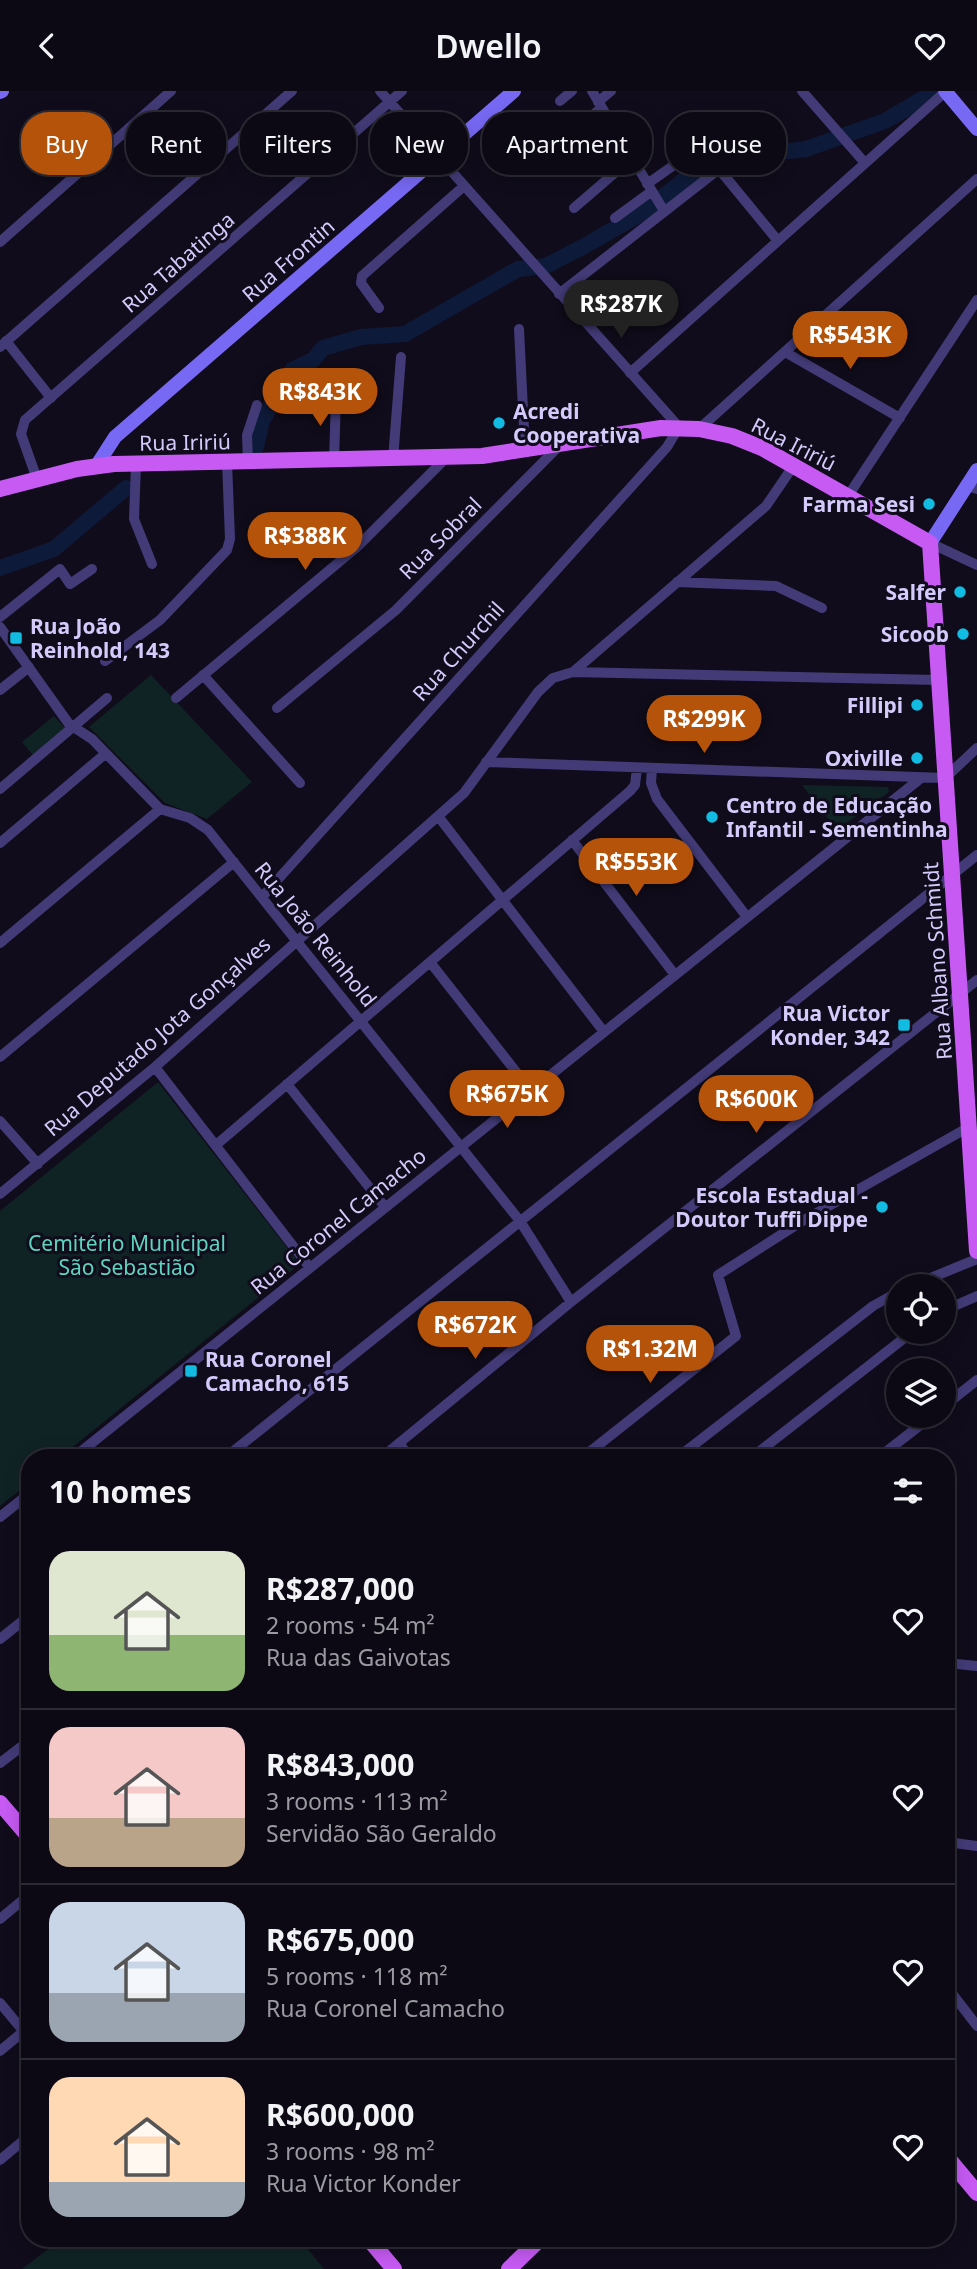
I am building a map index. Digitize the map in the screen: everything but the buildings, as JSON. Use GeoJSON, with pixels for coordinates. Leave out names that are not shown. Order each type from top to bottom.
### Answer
{"type":"FeatureCollection","features":[{"type":"Feature","properties":{"kind":"main road","name":"Rua Iririú"},"geometry":{"type":"LineString","coordinates":[[0,489],[97,465],[446,458],[525,450],[679,427],[699,429],[753,444],[930,543]]}},
{"type":"Feature","properties":{"kind":"main road","name":"Rua Albano Schmidt"},"geometry":{"type":"LineString","coordinates":[[930,543],[977,1251]]}},
{"type":"Feature","properties":{"kind":"main road"},"geometry":{"type":"LineString","coordinates":[[0,1803],[21,1828]]}},
{"type":"Feature","properties":{"kind":"main road"},"geometry":{"type":"LineString","coordinates":[[955,2166],[977,2193]]}},
{"type":"Feature","properties":{"kind":"main road"},"geometry":{"type":"LineString","coordinates":[[376,2247],[394,2269]]}},
{"type":"Feature","properties":{"kind":"main road"},"geometry":{"type":"LineString","coordinates":[[509,2269],[532,2247]]}},
{"type":"Feature","properties":{"kind":"street"},"geometry":{"type":"LineString","coordinates":[[0,242],[171,91]]}},
{"type":"Feature","properties":{"kind":"street"},"geometry":{"type":"LineString","coordinates":[[51,398],[3,344],[292,91]]}},
{"type":"Feature","properties":{"kind":"street"},"geometry":{"type":"LineString","coordinates":[[380,91],[398,112]]}},
{"type":"Feature","properties":{"kind":"street","name":"Rua Tabatinga"},"geometry":{"type":"LineString","coordinates":[[37,479],[21,429],[26,421],[402,91]]}},
{"type":"Feature","properties":{"kind":"street","name":"Rua Frontin"},"geometry":{"type":"LineString","coordinates":[[468,131],[513,91]]}},
{"type":"Feature","properties":{"kind":"street"},"geometry":{"type":"LineString","coordinates":[[561,101],[572,91]]}},
{"type":"Feature","properties":{"kind":"street"},"geometry":{"type":"LineString","coordinates":[[592,91],[604,112]]}},
{"type":"Feature","properties":{"kind":"street"},"geometry":{"type":"LineString","coordinates":[[593,112],[611,91]]}},
{"type":"Feature","properties":{"kind":"street"},"geometry":{"type":"LineString","coordinates":[[802,91],[865,163]]}},
{"type":"Feature","properties":{"kind":"street"},"geometry":{"type":"LineString","coordinates":[[630,373],[945,91],[977,129]]}},
{"type":"Feature","properties":{"kind":"street"},"geometry":{"type":"LineString","coordinates":[[615,218],[719,169],[778,241]]}},
{"type":"Feature","properties":{"kind":"street","name":"Rua Frontin"},"geometry":{"type":"LineString","coordinates":[[97,465],[101,454],[115,437],[418,175]]}},
{"type":"Feature","properties":{"kind":"street"},"geometry":{"type":"LineString","coordinates":[[454,175],[679,427]]}},
{"type":"Feature","properties":{"kind":"street"},"geometry":{"type":"LineString","coordinates":[[574,208],[612,175]]}},
{"type":"Feature","properties":{"kind":"street"},"geometry":{"type":"LineString","coordinates":[[642,175],[656,198]]}},
{"type":"Feature","properties":{"kind":"street"},"geometry":{"type":"LineString","coordinates":[[559,294],[677,175]]}},
{"type":"Feature","properties":{"kind":"street"},"geometry":{"type":"LineString","coordinates":[[699,429],[977,179]]}},
{"type":"Feature","properties":{"kind":"street"},"geometry":{"type":"LineString","coordinates":[[379,308],[361,283],[362,275],[464,186]]}},
{"type":"Feature","properties":{"kind":"street"},"geometry":{"type":"LineString","coordinates":[[848,496],[977,300]]}},
{"type":"Feature","properties":{"kind":"street"},"geometry":{"type":"LineString","coordinates":[[519,328],[525,450]]}},
{"type":"Feature","properties":{"kind":"street"},"geometry":{"type":"LineString","coordinates":[[785,352],[900,418]]}},
{"type":"Feature","properties":{"kind":"street"},"geometry":{"type":"LineString","coordinates":[[394,459],[401,357]]}},
{"type":"Feature","properties":{"kind":"street"},"geometry":{"type":"LineString","coordinates":[[334,460],[336,397]]}},
{"type":"Feature","properties":{"kind":"street"},"geometry":{"type":"LineString","coordinates":[[248,462],[247,435],[257,405]]}},
{"type":"Feature","properties":{"kind":"street","name":"Rua Churchil"},"geometry":{"type":"LineString","coordinates":[[262,897],[667,447],[679,427]]}},
{"type":"Feature","properties":{"kind":"street","name":"Rua Sobral"},"geometry":{"type":"LineString","coordinates":[[276,708],[396,610],[561,443]]}},
{"type":"Feature","properties":{"kind":"street"},"geometry":{"type":"LineString","coordinates":[[176,698],[357,547],[446,458]]}},
{"type":"Feature","properties":{"kind":"street"},"geometry":{"type":"LineString","coordinates":[[105,661],[160,619],[227,550],[230,540],[227,462]]}},
{"type":"Feature","properties":{"kind":"street"},"geometry":{"type":"LineString","coordinates":[[136,464],[134,520],[152,564]]}},
{"type":"Feature","properties":{"kind":"street","name":"Rua Deputado Jota Gonçalves"},"geometry":{"type":"LineString","coordinates":[[0,1194],[155,1067],[464,793],[547,683],[561,674],[573,672],[766,506],[794,465]]}},
{"type":"Feature","properties":{"kind":"street"},"geometry":{"type":"LineString","coordinates":[[977,470],[972,488],[930,543],[977,565]]}},
{"type":"Feature","properties":{"kind":"street"},"geometry":{"type":"LineString","coordinates":[[0,617],[60,569],[70,584],[92,569]]}},
{"type":"Feature","properties":{"kind":"street"},"geometry":{"type":"LineString","coordinates":[[677,582],[776,586],[822,608]]}},
{"type":"Feature","properties":{"kind":"street","name":"Rua João Reinhold"},"geometry":{"type":"LineString","coordinates":[[1,631],[74,727],[105,754],[160,810],[203,825],[520,1221],[570,1302]]}},
{"type":"Feature","properties":{"kind":"street"},"geometry":{"type":"LineString","coordinates":[[0,690],[29,667]]}},
{"type":"Feature","properties":{"kind":"street"},"geometry":{"type":"LineString","coordinates":[[573,672],[938,680]]}},
{"type":"Feature","properties":{"kind":"street"},"geometry":{"type":"LineString","coordinates":[[204,675],[300,783]]}},
{"type":"Feature","properties":{"kind":"street"},"geometry":{"type":"LineString","coordinates":[[0,789],[107,698]]}},
{"type":"Feature","properties":{"kind":"street"},"geometry":{"type":"LineString","coordinates":[[486,762],[945,778],[977,748]]}},
{"type":"Feature","properties":{"kind":"street"},"geometry":{"type":"LineString","coordinates":[[0,843],[105,754]]}},
{"type":"Feature","properties":{"kind":"street"},"geometry":{"type":"LineString","coordinates":[[216,1145],[630,791],[635,785],[637,768]]}},
{"type":"Feature","properties":{"kind":"street"},"geometry":{"type":"LineString","coordinates":[[652,768],[651,783],[657,799],[747,917]]}},
{"type":"Feature","properties":{"kind":"street","name":"Rua Coronel Camacho"},"geometry":{"type":"LineString","coordinates":[[85,1449],[921,778]]}},
{"type":"Feature","properties":{"kind":"street"},"geometry":{"type":"LineString","coordinates":[[0,943],[160,810]]}},
{"type":"Feature","properties":{"kind":"street"},"geometry":{"type":"LineString","coordinates":[[438,816],[604,1032]]}},
{"type":"Feature","properties":{"kind":"street"},"geometry":{"type":"LineString","coordinates":[[572,840],[676,975]]}},
{"type":"Feature","properties":{"kind":"street"},"geometry":{"type":"LineString","coordinates":[[236,1449],[977,855]]}},
{"type":"Feature","properties":{"kind":"street"},"geometry":{"type":"LineString","coordinates":[[0,1057],[234,862]]}},
{"type":"Feature","properties":{"kind":"street"},"geometry":{"type":"LineString","coordinates":[[430,962],[531,1091]]}},
{"type":"Feature","properties":{"kind":"street"},"geometry":{"type":"LineString","coordinates":[[392,1449],[570,1302],[977,980]]}},
{"type":"Feature","properties":{"kind":"street"},"geometry":{"type":"LineString","coordinates":[[155,1067],[310,1268]]}},
{"type":"Feature","properties":{"kind":"street"},"geometry":{"type":"LineString","coordinates":[[287,1084],[385,1207]]}},
{"type":"Feature","properties":{"kind":"street"},"geometry":{"type":"LineString","coordinates":[[0,1121],[38,1164]]}},
{"type":"Feature","properties":{"kind":"street"},"geometry":{"type":"LineString","coordinates":[[593,1449],[736,1336],[718,1275],[804,1220],[969,1127]]}},
{"type":"Feature","properties":{"kind":"street"},"geometry":{"type":"LineString","coordinates":[[940,1274],[977,1259]]}},
{"type":"Feature","properties":{"kind":"street"},"geometry":{"type":"LineString","coordinates":[[956,1305],[977,1296]]}},
{"type":"Feature","properties":{"kind":"street"},"geometry":{"type":"LineString","coordinates":[[689,1449],[886,1299]]}},
{"type":"Feature","properties":{"kind":"street"},"geometry":{"type":"LineString","coordinates":[[762,1449],[897,1344]]}},
{"type":"Feature","properties":{"kind":"street"},"geometry":{"type":"LineString","coordinates":[[956,1397],[977,1380]]}},
{"type":"Feature","properties":{"kind":"street"},"geometry":{"type":"LineString","coordinates":[[890,1449],[917,1428]]}},
{"type":"Feature","properties":{"kind":"street"},"geometry":{"type":"LineString","coordinates":[[399,1443],[403,1449]]}},
{"type":"Feature","properties":{"kind":"street"},"geometry":{"type":"LineString","coordinates":[[0,1517],[21,1500]]}},
{"type":"Feature","properties":{"kind":"street"},"geometry":{"type":"LineString","coordinates":[[0,1639],[21,1622]]}},
{"type":"Feature","properties":{"kind":"street"},"geometry":{"type":"LineString","coordinates":[[955,1663],[977,1666]]}},
{"type":"Feature","properties":{"kind":"street"},"geometry":{"type":"LineString","coordinates":[[0,1763],[21,1746]]}},
{"type":"Feature","properties":{"kind":"street"},"geometry":{"type":"LineString","coordinates":[[955,1844],[977,1846]]}},
{"type":"Feature","properties":{"kind":"street"},"geometry":{"type":"LineString","coordinates":[[0,1919],[21,1902]]}},
{"type":"Feature","properties":{"kind":"street"},"geometry":{"type":"LineString","coordinates":[[955,1997],[977,2026]]}},
{"type":"Feature","properties":{"kind":"street"},"geometry":{"type":"LineString","coordinates":[[0,2003],[21,2025]]}},
{"type":"Feature","properties":{"kind":"street"},"geometry":{"type":"LineString","coordinates":[[0,2051],[21,2037]]}},
{"type":"Feature","properties":{"kind":"street"},"geometry":{"type":"LineString","coordinates":[[0,2160],[21,2142]]}},
{"type":"Feature","properties":{"kind":"green space"},"geometry":{"type":"Polygon","coordinates":[[[151,675],[252,782],[207,819],[165,803],[89,727],[151,675]]]}},
{"type":"Feature","properties":{"kind":"green space"},"geometry":{"type":"Polygon","coordinates":[[[54,716],[65,728],[33,755],[22,742],[54,716]]]}},
{"type":"Feature","properties":{"kind":"green space"},"geometry":{"type":"Polygon","coordinates":[[[802,785],[888,787],[889,792],[837,830],[802,785]]]}},
{"type":"Feature","properties":{"kind":"green space","name":"Cemitério Municipal São Sebastião"},"geometry":{"type":"Polygon","coordinates":[[[158,1082],[295,1258],[296,1267],[70,1449],[21,1449],[21,1489],[0,1506],[0,1211],[158,1082]]]}},
{"type":"Feature","properties":{"kind":"green space"},"geometry":{"type":"Polygon","coordinates":[[[51,2247],[306,2247],[324,2269],[22,2269],[51,2247]]]}},
{"type":"Feature","properties":{"kind":"waterway"},"geometry":{"type":"LineString","coordinates":[[256,447],[262,421],[292,370],[313,360],[323,348],[361,337],[405,334],[518,269],[546,266],[588,244],[647,210],[691,174],[717,159],[806,149],[885,121],[936,91]]}},
{"type":"Feature","properties":{"kind":"waterway"},"geometry":{"type":"LineString","coordinates":[[0,568],[54,549],[126,488]]}},
{"type":"Feature","properties":{"kind":"place","name":"Acredi Cooperativa"},"geometry":{"type":"Point","coordinates":[499,423]}},
{"type":"Feature","properties":{"kind":"place","name":"Farma Sesi"},"geometry":{"type":"Point","coordinates":[929,504]}},
{"type":"Feature","properties":{"kind":"place","name":"Salfer"},"geometry":{"type":"Point","coordinates":[960,592]}},
{"type":"Feature","properties":{"kind":"place","name":"Sicoob"},"geometry":{"type":"Point","coordinates":[963,634]}},
{"type":"Feature","properties":{"kind":"place","name":"Rua João Reinhold, 143"},"geometry":{"type":"Point","coordinates":[16,638]}},
{"type":"Feature","properties":{"kind":"place","name":"Fillipi"},"geometry":{"type":"Point","coordinates":[917,705]}},
{"type":"Feature","properties":{"kind":"place","name":"Oxiville"},"geometry":{"type":"Point","coordinates":[917,758]}},
{"type":"Feature","properties":{"kind":"place","name":"Centro de Educação Infantil - Sementinha"},"geometry":{"type":"Point","coordinates":[712,817]}},
{"type":"Feature","properties":{"kind":"place","name":"Rua Victor Konder, 342"},"geometry":{"type":"Point","coordinates":[904,1025]}},
{"type":"Feature","properties":{"kind":"place","name":"Escola Estadual - Doutor Tuffi Dippe"},"geometry":{"type":"Point","coordinates":[882,1207]}},
{"type":"Feature","properties":{"kind":"place","name":"Rua Coronel Camacho, 615"},"geometry":{"type":"Point","coordinates":[191,1371]}}]}
